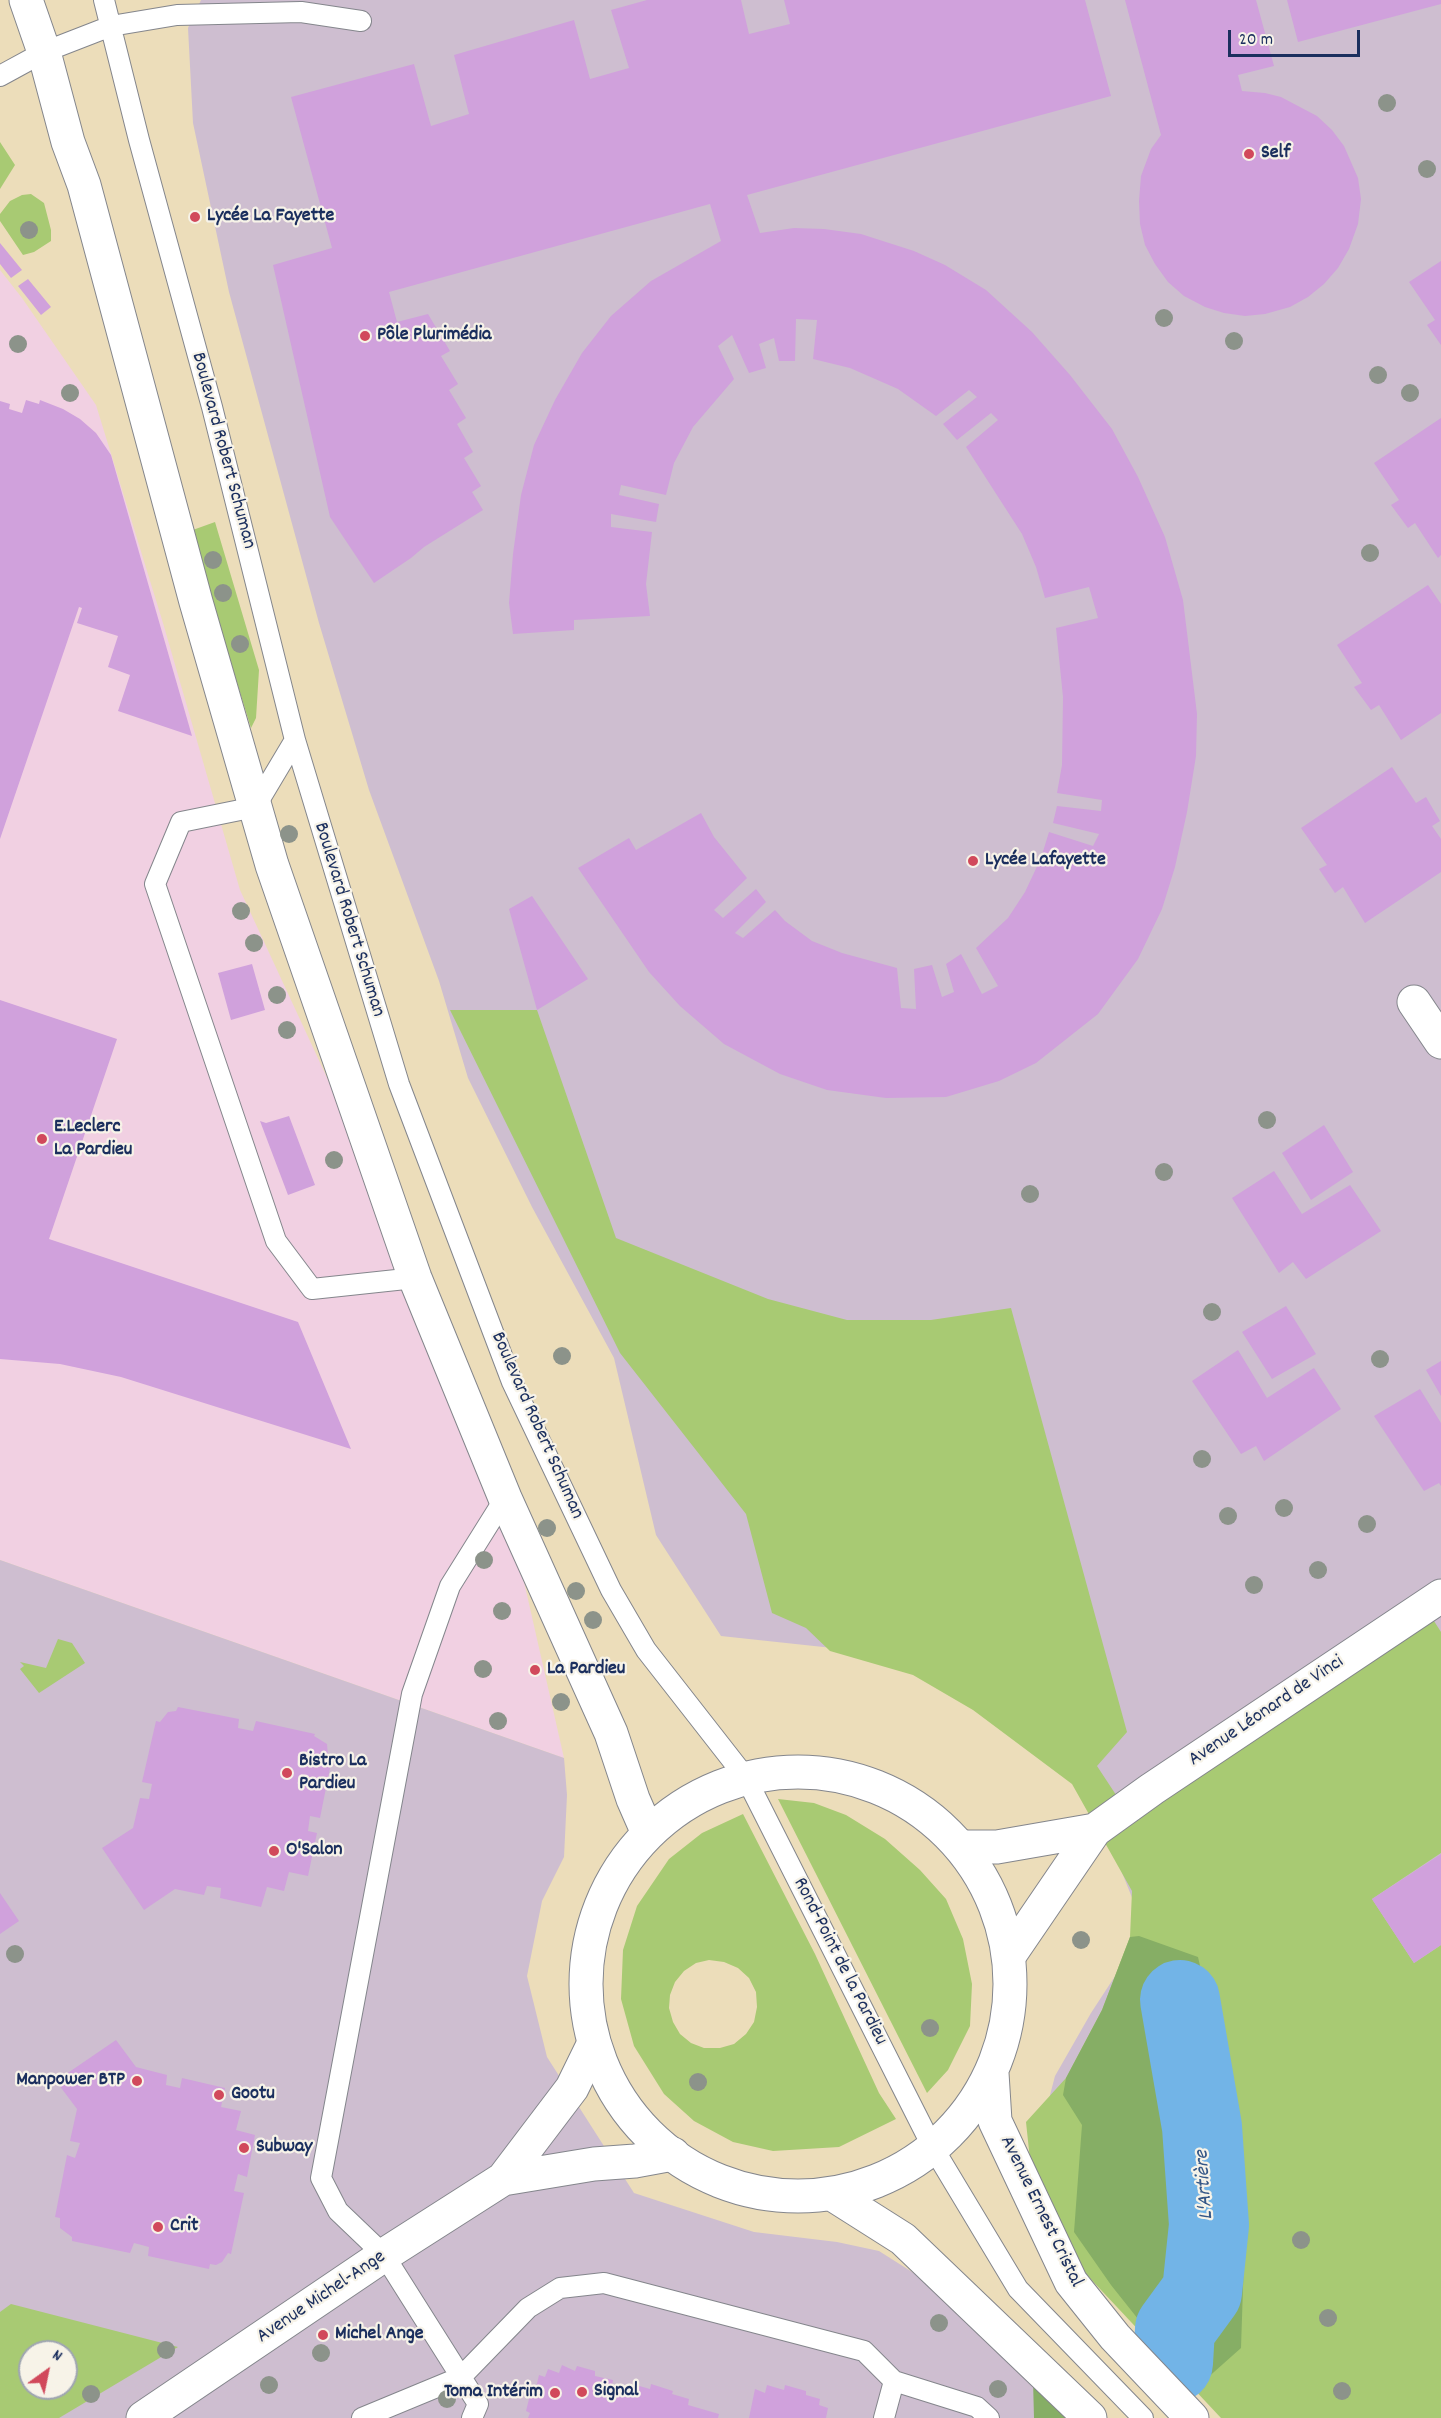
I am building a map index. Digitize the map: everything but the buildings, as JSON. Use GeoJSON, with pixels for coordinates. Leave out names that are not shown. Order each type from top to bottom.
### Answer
{"type":"FeatureCollection","features":[{"type":"Feature","properties":{"kind":"main road"},"geometry":{"type":"LineString","coordinates":[[26,0],[44,52],[68,142],[84,185],[196,602],[275,872],[415,1278],[505,1498],[611,1733],[633,1799],[647,1831]]}},
{"type":"Feature","properties":{"kind":"main road"},"geometry":{"type":"LineString","coordinates":[[1414,1002],[1441,1042]]}},
{"type":"Feature","properties":{"kind":"main road","name":"Avenue Léonard de Vinci"},"geometry":{"type":"LineString","coordinates":[[1009,1956],[1095,1830],[1152,1789],[1441,1596]]}},
{"type":"Feature","properties":{"kind":"main road"},"geometry":{"type":"LineString","coordinates":[[818,1772],[872,1784],[921,1810],[961,1847],[993,1898],[1009,1956],[1009,2016],[992,2073],[964,2117],[905,2169],[832,2194],[779,2196],[721,2183],[673,2154],[621,2103],[594,2043],[584,1989],[590,1938],[606,1889],[647,1831],[671,1812],[715,1787],[746,1778],[818,1772]]}},
{"type":"Feature","properties":{"kind":"main road","name":"Avenue Léonard de Vinci"},"geometry":{"type":"LineString","coordinates":[[961,1847],[997,1847],[1095,1830]]}},
{"type":"Feature","properties":{"kind":"main road","name":"Avenue Michel-Ange"},"geometry":{"type":"LineString","coordinates":[[142,2418],[384,2256],[503,2180],[572,2088],[594,2043]]}},
{"type":"Feature","properties":{"kind":"main road","name":"Avenue Ernest Cristal"},"geometry":{"type":"LineString","coordinates":[[992,2073],[995,2121],[1071,2282],[1115,2337],[1192,2418]]}},
{"type":"Feature","properties":{"kind":"main road","name":"Avenue Michel-Ange"},"geometry":{"type":"LineString","coordinates":[[503,2180],[594,2164],[635,2161],[673,2154]]}},
{"type":"Feature","properties":{"kind":"main road"},"geometry":{"type":"LineString","coordinates":[[832,2194],[903,2239],[1090,2418]]}},
{"type":"Feature","properties":{"kind":"lane","name":"Boulevard Robert Schuman"},"geometry":{"type":"LineString","coordinates":[[104,0],[139,140],[212,407],[295,740],[399,1084],[512,1382],[611,1590],[646,1650],[746,1778]]}},
{"type":"Feature","properties":{"kind":"lane"},"geometry":{"type":"LineString","coordinates":[[0,76],[44,52],[111,26],[190,13],[301,12],[361,21]]}},
{"type":"Feature","properties":{"kind":"lane"},"geometry":{"type":"LineString","coordinates":[[295,740],[255,807],[181,822],[155,884],[276,1241],[312,1289],[415,1278]]}},
{"type":"Feature","properties":{"kind":"lane"},"geometry":{"type":"LineString","coordinates":[[472,2418],[478,2404],[384,2256],[338,2211],[321,2178],[412,1694],[450,1586],[505,1498]]}},
{"type":"Feature","properties":{"kind":"lane","name":"Rond-Point de la Pardieu"},"geometry":{"type":"LineString","coordinates":[[746,1778],[932,2146]]}},
{"type":"Feature","properties":{"kind":"lane"},"geometry":{"type":"LineString","coordinates":[[932,2146],[1018,2289],[1143,2418]]}},
{"type":"Feature","properties":{"kind":"lane"},"geometry":{"type":"LineString","coordinates":[[362,2418],[461,2377],[528,2308],[560,2288],[604,2283],[864,2351],[894,2381],[977,2407],[989,2418]]}},
{"type":"Feature","properties":{"kind":"lane"},"geometry":{"type":"LineString","coordinates":[[884,2418],[894,2381]]}},
{"type":"Feature","properties":{"kind":"shaded area","name":"Lycée Lafayette"},"geometry":{"type":"Polygon","coordinates":[[[201,0],[1441,0],[1441,2418],[1043,2122],[1055,2076],[1091,2013],[1145,1930],[1117,1860],[1071,1769],[935,1659],[721,1636],[656,1535],[614,1358],[532,1207],[468,1078],[439,981],[369,790],[319,623],[229,292],[193,123],[188,28],[201,0]]]}},
{"type":"Feature","properties":{"kind":"shaded area"},"geometry":{"type":"Polygon","coordinates":[[[0,270],[96,405],[163,623],[240,890],[405,1246],[505,1498],[564,1758],[0,1560],[0,270]]]}},
{"type":"Feature","properties":{"kind":"shaded area"},"geometry":{"type":"Polygon","coordinates":[[[0,1560],[564,1758],[567,1795],[564,1857],[542,1901],[527,1976],[547,2057],[634,2193],[754,2232],[837,2242],[879,2251],[920,2277],[1067,2418],[0,2418],[0,1560]]]}},
{"type":"Feature","properties":{"kind":"green space"},"geometry":{"type":"Polygon","coordinates":[[[0,142],[15,165],[0,189],[0,142]]]}},
{"type":"Feature","properties":{"kind":"green space"},"geometry":{"type":"Polygon","coordinates":[[[31,194],[44,203],[51,230],[51,241],[34,252],[23,255],[0,221],[0,214],[10,201],[22,195],[31,194]]]}},
{"type":"Feature","properties":{"kind":"green space"},"geometry":{"type":"Polygon","coordinates":[[[215,522],[259,670],[256,718],[251,728],[190,531],[215,522]]]}},
{"type":"Feature","properties":{"kind":"green space"},"geometry":{"type":"Polygon","coordinates":[[[450,1010],[537,1010],[616,1238],[768,1299],[847,1320],[931,1320],[1011,1308],[1127,1732],[1097,1766],[1124,1807],[1425,1607],[1441,1632],[1441,1853],[1372,1899],[1414,1963],[1441,1945],[1441,2418],[1221,2418],[1086,2274],[1033,2188],[1026,2122],[1066,2078],[1102,2010],[1130,1937],[1132,1891],[1072,1784],[973,1710],[913,1675],[830,1651],[806,1628],[772,1613],[746,1514],[620,1353],[450,1010]]]}},
{"type":"Feature","properties":{"kind":"green space"},"geometry":{"type":"Polygon","coordinates":[[[58,1639],[72,1643],[85,1663],[39,1693],[20,1669],[24,1666],[20,1662],[46,1668],[58,1639]]]}},
{"type":"Feature","properties":{"kind":"green space"},"geometry":{"type":"Polygon","coordinates":[[[778,1799],[814,1803],[846,1815],[885,1839],[920,1870],[946,1899],[963,1939],[972,1984],[970,2026],[948,2070],[927,2093],[778,1799]]]}},
{"type":"Feature","properties":{"kind":"green space"},"geometry":{"type":"Polygon","coordinates":[[[743,1814],[815,1954],[879,2093],[896,2119],[839,2147],[773,2151],[733,2142],[694,2121],[664,2094],[634,2046],[621,1999],[623,1950],[637,1906],[669,1859],[702,1833],[743,1814]],[[709,1960],[696,1963],[684,1971],[675,1982],[670,1995],[669,2008],[680,2034],[691,2043],[704,2048],[720,2048],[734,2044],[746,2034],[754,2022],[757,2007],[756,1992],[749,1978],[738,1968],[724,1962],[709,1960]]]}},
{"type":"Feature","properties":{"kind":"green space"},"geometry":{"type":"Polygon","coordinates":[[[1139,1936],[1198,1957],[1236,2125],[1244,2257],[1241,2348],[1205,2380],[1173,2363],[1111,2285],[1074,2232],[1082,2125],[1063,2095],[1066,2078],[1102,2010],[1130,1937],[1139,1936]]]}},
{"type":"Feature","properties":{"kind":"green space"},"geometry":{"type":"Polygon","coordinates":[[[11,2304],[178,2347],[59,2418],[0,2418],[0,2312],[11,2304]]]}},
{"type":"Feature","properties":{"kind":"green space"},"geometry":{"type":"Polygon","coordinates":[[[1033,2380],[1072,2418],[1034,2418],[1033,2380]]]}},
{"type":"Feature","properties":{"kind":"waterway","name":"L'Artière"},"geometry":{"type":"LineString","coordinates":[[1173,2363],[1175,2329],[1202,2292],[1209,2225],[1202,2127],[1180,2000]]}},
{"type":"Feature","properties":{"kind":"place","name":"Self"},"geometry":{"type":"Point","coordinates":[1249,154]}},
{"type":"Feature","properties":{"kind":"place","name":"Lycée La Fayette"},"geometry":{"type":"Point","coordinates":[195,217]}},
{"type":"Feature","properties":{"kind":"place","name":"Pôle Plurimédia"},"geometry":{"type":"Point","coordinates":[365,336]}},
{"type":"Feature","properties":{"kind":"place","name":"Lycée Lafayette"},"geometry":{"type":"Point","coordinates":[973,861]}},
{"type":"Feature","properties":{"kind":"place","name":"E.Leclerc La Pardieu"},"geometry":{"type":"Point","coordinates":[42,1139]}},
{"type":"Feature","properties":{"kind":"place","name":"La Pardieu"},"geometry":{"type":"Point","coordinates":[535,1670]}},
{"type":"Feature","properties":{"kind":"place","name":"Bistro La Pardieu"},"geometry":{"type":"Point","coordinates":[287,1773]}},
{"type":"Feature","properties":{"kind":"place","name":"O'Salon"},"geometry":{"type":"Point","coordinates":[274,1851]}},
{"type":"Feature","properties":{"kind":"place","name":"Manpower BTP"},"geometry":{"type":"Point","coordinates":[137,2081]}},
{"type":"Feature","properties":{"kind":"place","name":"Gootu"},"geometry":{"type":"Point","coordinates":[219,2095]}},
{"type":"Feature","properties":{"kind":"place","name":"Subway"},"geometry":{"type":"Point","coordinates":[244,2148]}},
{"type":"Feature","properties":{"kind":"place","name":"Crit"},"geometry":{"type":"Point","coordinates":[158,2227]}},
{"type":"Feature","properties":{"kind":"place","name":"Michel Ange"},"geometry":{"type":"Point","coordinates":[323,2335]}},
{"type":"Feature","properties":{"kind":"place","name":"Signal"},"geometry":{"type":"Point","coordinates":[582,2392]}},
{"type":"Feature","properties":{"kind":"place","name":"Toma Intérim"},"geometry":{"type":"Point","coordinates":[555,2393]}}]}
